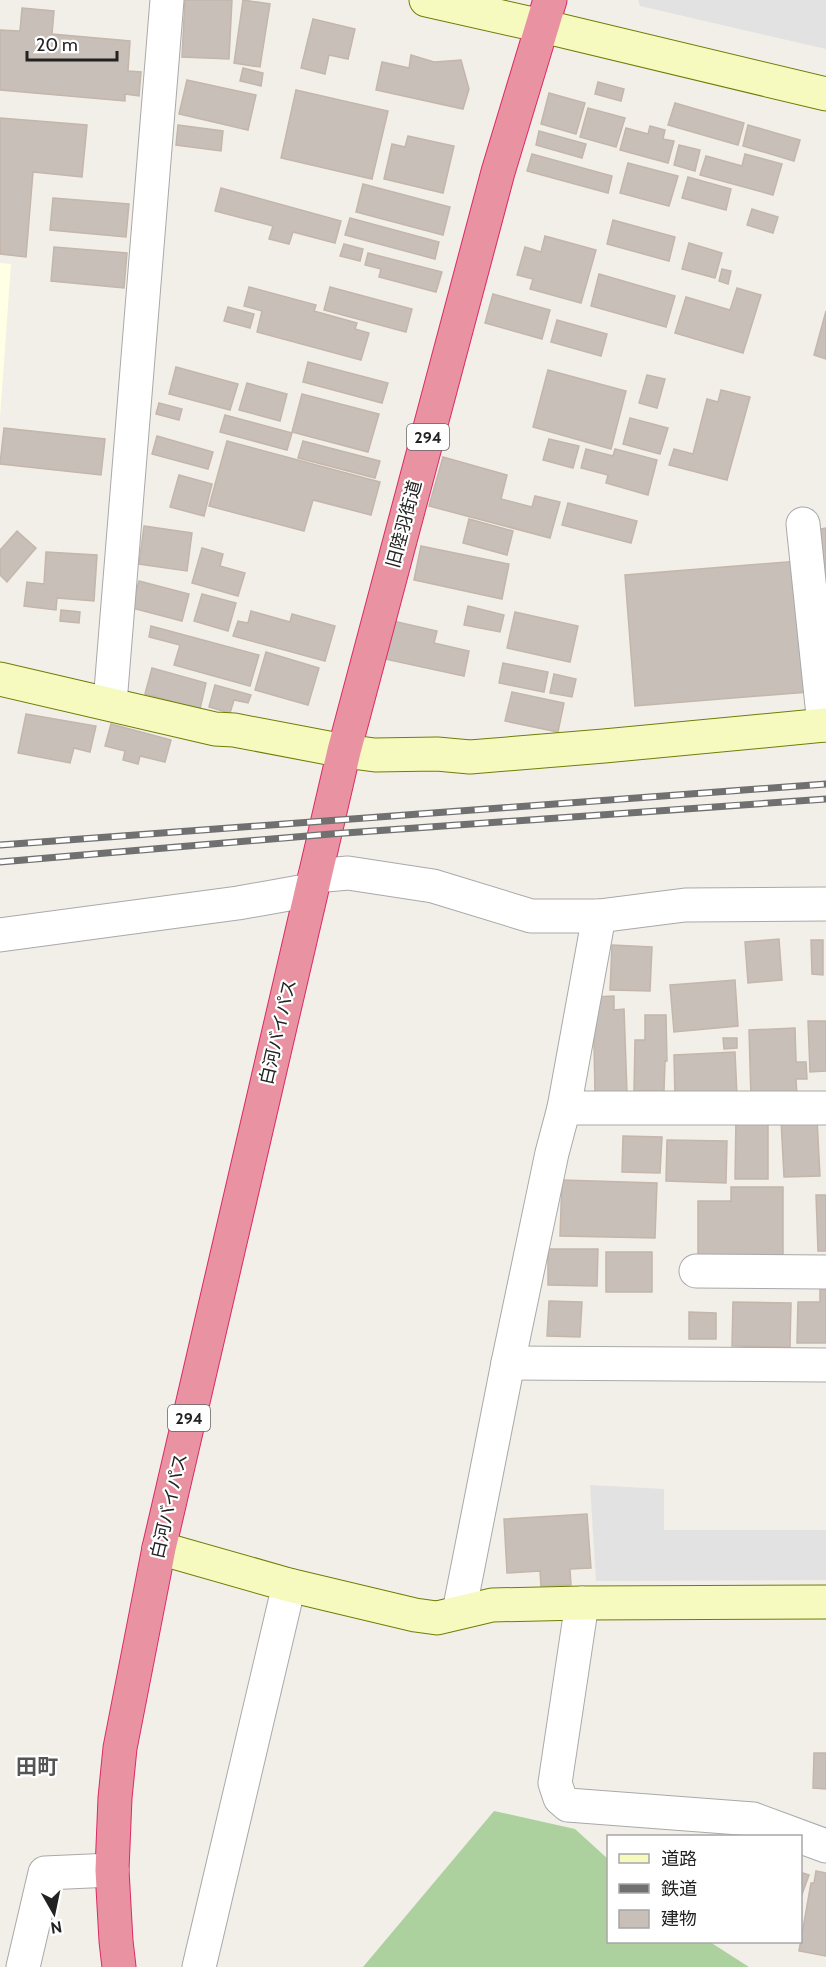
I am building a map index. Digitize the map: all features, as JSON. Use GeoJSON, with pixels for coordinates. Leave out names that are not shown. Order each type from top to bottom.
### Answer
{"type":"FeatureCollection","features":[{"type":"Feature","properties":{"kind":"highway","name":"旧陸羽街道"},"geometry":{"type":"LineString","coordinates":[[313,883],[344,751],[498,172],[546,13]]}},
{"type":"Feature","properties":{"kind":"highway","name":"白河バイパス"},"geometry":{"type":"LineString","coordinates":[[119,1967],[112,1870],[120,1748],[159,1548],[313,883]]}},
{"type":"Feature","properties":{"kind":"street"},"geometry":{"type":"LineString","coordinates":[[110,703],[167,0]]}},
{"type":"Feature","properties":{"kind":"street"},"geometry":{"type":"LineString","coordinates":[[426,0],[546,13],[826,94]]}},
{"type":"Feature","properties":{"kind":"street"},"geometry":{"type":"LineString","coordinates":[[0,679],[215,729],[234,730],[344,751],[375,754],[437,754],[470,757],[825,725],[803,524]]}},
{"type":"Feature","properties":{"kind":"street"},"geometry":{"type":"LineString","coordinates":[[0,935],[238,903],[348,873],[433,886],[531,916],[600,916],[685,905],[826,904]]}},
{"type":"Feature","properties":{"kind":"street"},"geometry":{"type":"LineString","coordinates":[[459,1612],[549,1165],[564,1108],[600,916]]}},
{"type":"Feature","properties":{"kind":"street"},"geometry":{"type":"LineString","coordinates":[[564,1108],[826,1108]]}},
{"type":"Feature","properties":{"kind":"street"},"geometry":{"type":"LineString","coordinates":[[696,1271],[826,1272]]}},
{"type":"Feature","properties":{"kind":"street"},"geometry":{"type":"LineString","coordinates":[[508,1364],[826,1365]]}},
{"type":"Feature","properties":{"kind":"street"},"geometry":{"type":"LineString","coordinates":[[159,1548],[289,1585],[415,1615],[437,1618],[492,1605],[826,1602]]}},
{"type":"Feature","properties":{"kind":"street"},"geometry":{"type":"LineString","coordinates":[[199,1967],[289,1585]]}},
{"type":"Feature","properties":{"kind":"street"},"geometry":{"type":"LineString","coordinates":[[582,1603],[555,1784],[560,1798],[568,1805],[753,1819],[796,1835]]}},
{"type":"Feature","properties":{"kind":"street"},"geometry":{"type":"LineString","coordinates":[[802,1837],[826,1846]]}},
{"type":"Feature","properties":{"kind":"street"},"geometry":{"type":"LineString","coordinates":[[23,1967],[45,1873],[112,1870]]}},
{"type":"Feature","properties":{"kind":"shaded area"},"geometry":{"type":"Polygon","coordinates":[[[638,0],[826,0],[826,49],[640,6],[638,0]]]}},
{"type":"Feature","properties":{"kind":"shaded area"},"geometry":{"type":"Polygon","coordinates":[[[0,263],[11,264],[0,418],[0,263]]]}},
{"type":"Feature","properties":{"kind":"shaded area"},"geometry":{"type":"Polygon","coordinates":[[[590,1485],[664,1489],[664,1530],[826,1530],[826,1580],[596,1581],[590,1485]]]}},
{"type":"Feature","properties":{"kind":"green space"},"geometry":{"type":"Polygon","coordinates":[[[494,1811],[575,1829],[607,1858],[607,1943],[712,1943],[749,1967],[363,1967],[494,1811]]]}},
{"type":"Feature","properties":{"kind":"building"},"geometry":{"type":"Polygon","coordinates":[[[185,0],[232,0],[229,59],[182,57],[185,0]]]}},
{"type":"Feature","properties":{"kind":"building"},"geometry":{"type":"Polygon","coordinates":[[[243,0],[270,4],[260,67],[234,63],[243,0]]]}},
{"type":"Feature","properties":{"kind":"building"},"geometry":{"type":"Polygon","coordinates":[[[22,8],[54,11],[52,34],[130,41],[128,71],[141,72],[139,96],[125,94],[125,101],[0,90],[0,30],[20,31],[22,8]]]}},
{"type":"Feature","properties":{"kind":"building"},"geometry":{"type":"Polygon","coordinates":[[[313,19],[355,29],[348,59],[329,55],[325,74],[301,68],[313,19]]]}},
{"type":"Feature","properties":{"kind":"building"},"geometry":{"type":"Polygon","coordinates":[[[411,55],[434,62],[461,60],[469,89],[463,109],[376,90],[382,62],[409,68],[411,55]]]}},
{"type":"Feature","properties":{"kind":"building"},"geometry":{"type":"Polygon","coordinates":[[[243,68],[263,73],[261,86],[240,81],[243,68]]]}},
{"type":"Feature","properties":{"kind":"building"},"geometry":{"type":"Polygon","coordinates":[[[187,80],[256,95],[248,130],[179,114],[187,80]]]}},
{"type":"Feature","properties":{"kind":"building"},"geometry":{"type":"Polygon","coordinates":[[[598,82],[624,89],[621,101],[595,94],[598,82]]]}},
{"type":"Feature","properties":{"kind":"building"},"geometry":{"type":"Polygon","coordinates":[[[296,90],[388,111],[372,179],[281,158],[296,90]]]}},
{"type":"Feature","properties":{"kind":"building"},"geometry":{"type":"Polygon","coordinates":[[[549,93],[585,103],[576,134],[541,124],[549,93]]]}},
{"type":"Feature","properties":{"kind":"building"},"geometry":{"type":"Polygon","coordinates":[[[675,103],[744,123],[738,145],[668,125],[675,103]]]}},
{"type":"Feature","properties":{"kind":"building"},"geometry":{"type":"Polygon","coordinates":[[[588,108],[625,118],[616,147],[580,137],[588,108]]]}},
{"type":"Feature","properties":{"kind":"building"},"geometry":{"type":"Polygon","coordinates":[[[0,118],[87,125],[82,177],[33,172],[26,257],[0,254],[0,118]]]}},
{"type":"Feature","properties":{"kind":"building"},"geometry":{"type":"Polygon","coordinates":[[[178,125],[223,131],[221,151],[176,145],[178,125]]]}},
{"type":"Feature","properties":{"kind":"building"},"geometry":{"type":"Polygon","coordinates":[[[748,125],[800,140],[794,161],[743,146],[748,125]]]}},
{"type":"Feature","properties":{"kind":"building"},"geometry":{"type":"Polygon","coordinates":[[[650,126],[665,130],[663,139],[674,141],[668,163],[620,150],[626,128],[648,134],[650,126]]]}},
{"type":"Feature","properties":{"kind":"building"},"geometry":{"type":"Polygon","coordinates":[[[539,131],[586,144],[582,158],[536,145],[539,131]]]}},
{"type":"Feature","properties":{"kind":"building"},"geometry":{"type":"Polygon","coordinates":[[[408,136],[454,146],[443,193],[384,179],[392,144],[405,147],[408,136]]]}},
{"type":"Feature","properties":{"kind":"building"},"geometry":{"type":"Polygon","coordinates":[[[679,145],[700,150],[695,171],[674,165],[679,145]]]}},
{"type":"Feature","properties":{"kind":"building"},"geometry":{"type":"Polygon","coordinates":[[[532,154],[612,176],[608,193],[527,171],[532,154]]]}},
{"type":"Feature","properties":{"kind":"building"},"geometry":{"type":"Polygon","coordinates":[[[745,154],[782,164],[773,195],[700,175],[706,156],[742,166],[745,154]]]}},
{"type":"Feature","properties":{"kind":"building"},"geometry":{"type":"Polygon","coordinates":[[[628,163],[678,176],[669,206],[620,193],[628,163]]]}},
{"type":"Feature","properties":{"kind":"building"},"geometry":{"type":"Polygon","coordinates":[[[688,177],[731,189],[726,210],[682,198],[688,177]]]}},
{"type":"Feature","properties":{"kind":"building"},"geometry":{"type":"Polygon","coordinates":[[[363,184],[450,207],[443,235],[356,212],[363,184]]]}},
{"type":"Feature","properties":{"kind":"building"},"geometry":{"type":"Polygon","coordinates":[[[221,188],[341,221],[335,243],[293,232],[289,244],[269,239],[273,226],[215,211],[221,188]]]}},
{"type":"Feature","properties":{"kind":"building"},"geometry":{"type":"Polygon","coordinates":[[[53,198],[129,204],[126,237],[50,230],[53,198]]]}},
{"type":"Feature","properties":{"kind":"building"},"geometry":{"type":"Polygon","coordinates":[[[752,209],[778,217],[773,233],[747,225],[752,209]]]}},
{"type":"Feature","properties":{"kind":"building"},"geometry":{"type":"Polygon","coordinates":[[[350,218],[439,242],[435,259],[345,235],[350,218]]]}},
{"type":"Feature","properties":{"kind":"building"},"geometry":{"type":"Polygon","coordinates":[[[613,220],[675,237],[669,261],[607,244],[613,220]]]}},
{"type":"Feature","properties":{"kind":"building"},"geometry":{"type":"Polygon","coordinates":[[[545,236],[596,250],[581,303],[530,289],[533,279],[517,275],[525,247],[541,252],[545,236]]]}},
{"type":"Feature","properties":{"kind":"building"},"geometry":{"type":"Polygon","coordinates":[[[689,243],[722,253],[715,278],[682,269],[689,243]]]}},
{"type":"Feature","properties":{"kind":"building"},"geometry":{"type":"Polygon","coordinates":[[[344,244],[363,249],[360,261],[340,256],[344,244]]]}},
{"type":"Feature","properties":{"kind":"building"},"geometry":{"type":"Polygon","coordinates":[[[54,247],[127,253],[124,288],[51,281],[54,247]]]}},
{"type":"Feature","properties":{"kind":"building"},"geometry":{"type":"Polygon","coordinates":[[[368,253],[442,272],[436,292],[379,277],[381,269],[365,265],[368,253]]]}},
{"type":"Feature","properties":{"kind":"building"},"geometry":{"type":"Polygon","coordinates":[[[722,269],[731,271],[728,284],[719,281],[722,269]]]}},
{"type":"Feature","properties":{"kind":"building"},"geometry":{"type":"Polygon","coordinates":[[[599,274],[675,296],[666,327],[591,306],[599,274]]]}},
{"type":"Feature","properties":{"kind":"building"},"geometry":{"type":"Polygon","coordinates":[[[249,287],[316,305],[314,311],[357,323],[355,329],[369,333],[361,360],[257,332],[262,311],[244,306],[249,287]]]}},
{"type":"Feature","properties":{"kind":"building"},"geometry":{"type":"Polygon","coordinates":[[[330,287],[412,309],[406,332],[324,310],[330,287]]]}},
{"type":"Feature","properties":{"kind":"building"},"geometry":{"type":"Polygon","coordinates":[[[737,288],[761,295],[743,353],[675,333],[686,297],[730,310],[737,288]]]}},
{"type":"Feature","properties":{"kind":"building"},"geometry":{"type":"Polygon","coordinates":[[[493,294],[550,310],[542,339],[485,323],[493,294]]]}},
{"type":"Feature","properties":{"kind":"building"},"geometry":{"type":"Polygon","coordinates":[[[228,307],[254,314],[250,328],[224,321],[228,307]]]}},
{"type":"Feature","properties":{"kind":"building"},"geometry":{"type":"Polygon","coordinates":[[[826,311],[826,359],[814,355],[826,311]]]}},
{"type":"Feature","properties":{"kind":"building"},"geometry":{"type":"Polygon","coordinates":[[[557,320],[607,334],[601,356],[551,342],[557,320]]]}},
{"type":"Feature","properties":{"kind":"building"},"geometry":{"type":"Polygon","coordinates":[[[308,362],[388,383],[382,403],[303,382],[308,362]]]}},
{"type":"Feature","properties":{"kind":"building"},"geometry":{"type":"Polygon","coordinates":[[[176,367],[238,384],[230,410],[169,394],[176,367]]]}},
{"type":"Feature","properties":{"kind":"building"},"geometry":{"type":"Polygon","coordinates":[[[548,370],[626,391],[611,449],[533,427],[548,370]]]}},
{"type":"Feature","properties":{"kind":"building"},"geometry":{"type":"Polygon","coordinates":[[[647,375],[665,379],[657,408],[639,403],[647,375]]]}},
{"type":"Feature","properties":{"kind":"building"},"geometry":{"type":"Polygon","coordinates":[[[247,383],[287,394],[280,421],[239,410],[247,383]]]}},
{"type":"Feature","properties":{"kind":"building"},"geometry":{"type":"Polygon","coordinates":[[[721,390],[750,397],[727,480],[669,465],[674,449],[693,454],[707,399],[718,402],[721,390]]]}},
{"type":"Feature","properties":{"kind":"building"},"geometry":{"type":"Polygon","coordinates":[[[302,394],[379,414],[368,452],[292,432],[302,394]]]}},
{"type":"Feature","properties":{"kind":"building"},"geometry":{"type":"Polygon","coordinates":[[[159,403],[182,409],[179,420],[156,414],[159,403]]]}},
{"type":"Feature","properties":{"kind":"building"},"geometry":{"type":"Polygon","coordinates":[[[225,415],[292,433],[287,450],[220,432],[225,415]]]}},
{"type":"Feature","properties":{"kind":"building"},"geometry":{"type":"Polygon","coordinates":[[[630,418],[668,428],[660,454],[623,444],[630,418]]]}},
{"type":"Feature","properties":{"kind":"building"},"geometry":{"type":"Polygon","coordinates":[[[4,428],[105,439],[101,475],[0,464],[4,428]]]}},
{"type":"Feature","properties":{"kind":"building"},"geometry":{"type":"Polygon","coordinates":[[[157,436],[213,452],[208,469],[152,454],[157,436]]]}},
{"type":"Feature","properties":{"kind":"building"},"geometry":{"type":"Polygon","coordinates":[[[549,439],[579,446],[573,468],[543,460],[549,439]]]}},
{"type":"Feature","properties":{"kind":"building"},"geometry":{"type":"Polygon","coordinates":[[[227,441],[380,482],[371,515],[313,500],[304,531],[209,506],[227,441]]]}},
{"type":"Feature","properties":{"kind":"building"},"geometry":{"type":"Polygon","coordinates":[[[303,441],[380,461],[375,478],[298,458],[303,441]]]}},
{"type":"Feature","properties":{"kind":"building"},"geometry":{"type":"Polygon","coordinates":[[[586,449],[613,456],[615,449],[657,460],[648,495],[606,483],[608,475],[581,468],[586,449]]]}},
{"type":"Feature","properties":{"kind":"building"},"geometry":{"type":"Polygon","coordinates":[[[443,457],[507,475],[501,499],[532,507],[535,496],[560,502],[550,538],[429,506],[443,457]]]}},
{"type":"Feature","properties":{"kind":"building"},"geometry":{"type":"Polygon","coordinates":[[[179,475],[212,484],[204,516],[170,507],[179,475]]]}},
{"type":"Feature","properties":{"kind":"building"},"geometry":{"type":"Polygon","coordinates":[[[568,503],[637,521],[631,543],[562,525],[568,503]]]}},
{"type":"Feature","properties":{"kind":"building"},"geometry":{"type":"Polygon","coordinates":[[[469,519],[513,531],[507,555],[463,543],[469,519]]]}},
{"type":"Feature","properties":{"kind":"building"},"geometry":{"type":"Polygon","coordinates":[[[144,526],[192,533],[187,571],[139,564],[144,526]]]}},
{"type":"Feature","properties":{"kind":"building"},"geometry":{"type":"Polygon","coordinates":[[[826,528],[826,589],[820,529],[826,528]]]}},
{"type":"Feature","properties":{"kind":"building"},"geometry":{"type":"Polygon","coordinates":[[[17,531],[36,548],[7,582],[0,575],[0,550],[17,531]]]}},
{"type":"Feature","properties":{"kind":"building"},"geometry":{"type":"Polygon","coordinates":[[[421,546],[509,564],[502,599],[414,580],[421,546]]]}},
{"type":"Feature","properties":{"kind":"building"},"geometry":{"type":"Polygon","coordinates":[[[202,548],[223,554],[220,566],[245,573],[238,596],[192,583],[202,548]]]}},
{"type":"Feature","properties":{"kind":"building"},"geometry":{"type":"Polygon","coordinates":[[[46,552],[97,555],[94,601],[57,598],[56,610],[24,606],[27,582],[44,584],[46,552]]]}},
{"type":"Feature","properties":{"kind":"building"},"geometry":{"type":"Polygon","coordinates":[[[799,561],[809,692],[635,706],[625,575],[799,561]]]}},
{"type":"Feature","properties":{"kind":"building"},"geometry":{"type":"Polygon","coordinates":[[[139,581],[189,594],[182,621],[132,608],[139,581]]]}},
{"type":"Feature","properties":{"kind":"building"},"geometry":{"type":"Polygon","coordinates":[[[202,594],[236,603],[228,631],[194,621],[202,594]]]}},
{"type":"Feature","properties":{"kind":"building"},"geometry":{"type":"Polygon","coordinates":[[[468,606],[504,615],[500,632],[464,625],[468,606]]]}},
{"type":"Feature","properties":{"kind":"building"},"geometry":{"type":"Polygon","coordinates":[[[61,610],[80,612],[79,623],[60,621],[61,610]]]}},
{"type":"Feature","properties":{"kind":"building"},"geometry":{"type":"Polygon","coordinates":[[[251,611],[290,622],[292,614],[335,626],[325,661],[233,636],[238,621],[248,623],[251,611]]]}},
{"type":"Feature","properties":{"kind":"building"},"geometry":{"type":"Polygon","coordinates":[[[515,612],[578,626],[570,662],[507,648],[515,612]]]}},
{"type":"Feature","properties":{"kind":"building"},"geometry":{"type":"Polygon","coordinates":[[[393,621],[437,631],[434,643],[469,651],[464,676],[385,659],[393,621]]]}},
{"type":"Feature","properties":{"kind":"building"},"geometry":{"type":"Polygon","coordinates":[[[151,626],[259,655],[250,686],[174,665],[180,645],[149,637],[151,626]]]}},
{"type":"Feature","properties":{"kind":"building"},"geometry":{"type":"Polygon","coordinates":[[[266,652],[319,668],[308,705],[255,690],[266,652]]]}},
{"type":"Feature","properties":{"kind":"building"},"geometry":{"type":"Polygon","coordinates":[[[503,663],[548,672],[544,692],[499,683],[503,663]]]}},
{"type":"Feature","properties":{"kind":"building"},"geometry":{"type":"Polygon","coordinates":[[[152,668],[206,683],[200,709],[145,694],[152,668]]]}},
{"type":"Feature","properties":{"kind":"building"},"geometry":{"type":"Polygon","coordinates":[[[554,674],[576,679],[572,697],[550,693],[554,674]]]}},
{"type":"Feature","properties":{"kind":"building"},"geometry":{"type":"Polygon","coordinates":[[[215,685],[251,695],[248,703],[234,700],[230,713],[209,707],[215,685]]]}},
{"type":"Feature","properties":{"kind":"building"},"geometry":{"type":"Polygon","coordinates":[[[512,692],[564,703],[558,732],[505,721],[512,692]]]}},
{"type":"Feature","properties":{"kind":"building"},"geometry":{"type":"Polygon","coordinates":[[[26,714],[96,726],[90,752],[74,748],[70,763],[18,753],[26,714]]]}},
{"type":"Feature","properties":{"kind":"building"},"geometry":{"type":"Polygon","coordinates":[[[111,724],[171,740],[165,762],[140,756],[138,764],[123,760],[125,751],[105,746],[111,724]]]}},
{"type":"Feature","properties":{"kind":"building"},"geometry":{"type":"Polygon","coordinates":[[[779,939],[782,980],[748,983],[745,942],[779,939]]]}},
{"type":"Feature","properties":{"kind":"building"},"geometry":{"type":"Polygon","coordinates":[[[811,940],[823,940],[823,975],[812,974],[811,940]]]}},
{"type":"Feature","properties":{"kind":"building"},"geometry":{"type":"Polygon","coordinates":[[[612,945],[652,947],[650,991],[610,990],[612,945]]]}},
{"type":"Feature","properties":{"kind":"building"},"geometry":{"type":"Polygon","coordinates":[[[735,980],[738,1026],[674,1032],[670,985],[735,980]]]}},
{"type":"Feature","properties":{"kind":"building"},"geometry":{"type":"Polygon","coordinates":[[[614,996],[614,1010],[624,1009],[627,1093],[595,1094],[593,997],[614,996]]]}},
{"type":"Feature","properties":{"kind":"building"},"geometry":{"type":"Polygon","coordinates":[[[645,1015],[666,1015],[667,1061],[665,1061],[664,1091],[634,1091],[635,1040],[645,1040],[645,1015]]]}},
{"type":"Feature","properties":{"kind":"building"},"geometry":{"type":"Polygon","coordinates":[[[808,1021],[826,1021],[826,1071],[810,1072],[808,1021]]]}},
{"type":"Feature","properties":{"kind":"building"},"geometry":{"type":"Polygon","coordinates":[[[795,1028],[796,1062],[806,1062],[807,1079],[796,1079],[797,1096],[751,1098],[749,1030],[795,1028]]]}},
{"type":"Feature","properties":{"kind":"building"},"geometry":{"type":"Polygon","coordinates":[[[723,1038],[737,1038],[737,1048],[724,1049],[723,1038]]]}},
{"type":"Feature","properties":{"kind":"building"},"geometry":{"type":"Polygon","coordinates":[[[735,1052],[737,1096],[675,1098],[674,1055],[735,1052]]]}},
{"type":"Feature","properties":{"kind":"building"},"geometry":{"type":"Polygon","coordinates":[[[736,1116],[768,1116],[768,1179],[735,1179],[736,1116]]]}},
{"type":"Feature","properties":{"kind":"building"},"geometry":{"type":"Polygon","coordinates":[[[817,1118],[820,1176],[784,1177],[781,1120],[817,1118]]]}},
{"type":"Feature","properties":{"kind":"building"},"geometry":{"type":"Polygon","coordinates":[[[623,1136],[662,1137],[660,1173],[622,1172],[623,1136]]]}},
{"type":"Feature","properties":{"kind":"building"},"geometry":{"type":"Polygon","coordinates":[[[667,1140],[727,1141],[726,1183],[666,1181],[667,1140]]]}},
{"type":"Feature","properties":{"kind":"building"},"geometry":{"type":"Polygon","coordinates":[[[562,1180],[657,1183],[655,1238],[560,1236],[562,1180]]]}},
{"type":"Feature","properties":{"kind":"building"},"geometry":{"type":"Polygon","coordinates":[[[731,1187],[783,1187],[783,1255],[698,1255],[698,1201],[731,1201],[731,1187]]]}},
{"type":"Feature","properties":{"kind":"building"},"geometry":{"type":"Polygon","coordinates":[[[816,1195],[826,1195],[826,1251],[818,1251],[816,1195]]]}},
{"type":"Feature","properties":{"kind":"building"},"geometry":{"type":"Polygon","coordinates":[[[548,1249],[598,1249],[597,1286],[548,1285],[548,1249]]]}},
{"type":"Feature","properties":{"kind":"building"},"geometry":{"type":"Polygon","coordinates":[[[606,1252],[652,1252],[652,1292],[606,1292],[606,1252]]]}},
{"type":"Feature","properties":{"kind":"building"},"geometry":{"type":"Polygon","coordinates":[[[820,1286],[826,1286],[826,1343],[797,1343],[798,1302],[820,1302],[820,1286]]]}},
{"type":"Feature","properties":{"kind":"building"},"geometry":{"type":"Polygon","coordinates":[[[549,1301],[582,1302],[580,1337],[547,1336],[549,1301]]]}},
{"type":"Feature","properties":{"kind":"building"},"geometry":{"type":"Polygon","coordinates":[[[733,1302],[791,1303],[790,1347],[732,1346],[733,1302]]]}},
{"type":"Feature","properties":{"kind":"building"},"geometry":{"type":"Polygon","coordinates":[[[689,1312],[716,1313],[716,1339],[689,1339],[689,1312]]]}},
{"type":"Feature","properties":{"kind":"building"},"geometry":{"type":"Polygon","coordinates":[[[587,1514],[591,1568],[570,1569],[571,1585],[541,1586],[540,1571],[507,1573],[504,1519],[587,1514]]]}},
{"type":"Feature","properties":{"kind":"building"},"geometry":{"type":"Polygon","coordinates":[[[814,1753],[826,1753],[826,1789],[813,1788],[814,1753]]]}},
{"type":"Feature","properties":{"kind":"building"},"geometry":{"type":"Polygon","coordinates":[[[816,1871],[826,1873],[826,1956],[799,1951],[811,1883],[814,1883],[816,1871]]]}},
{"type":"Feature","properties":{"kind":"building"},"geometry":{"type":"Polygon","coordinates":[[[802,1873],[809,1875],[802,1894],[802,1873]]]}},
{"type":"Feature","properties":{"kind":"railway"},"geometry":{"type":"LineString","coordinates":[[0,845],[826,784]]}},
{"type":"Feature","properties":{"kind":"railway"},"geometry":{"type":"LineString","coordinates":[[0,862],[331,834],[826,799]]}},
{"type":"Feature","properties":{"kind":"district","name":"田町"},"geometry":{"type":"Point","coordinates":[37,1767]}}]}
